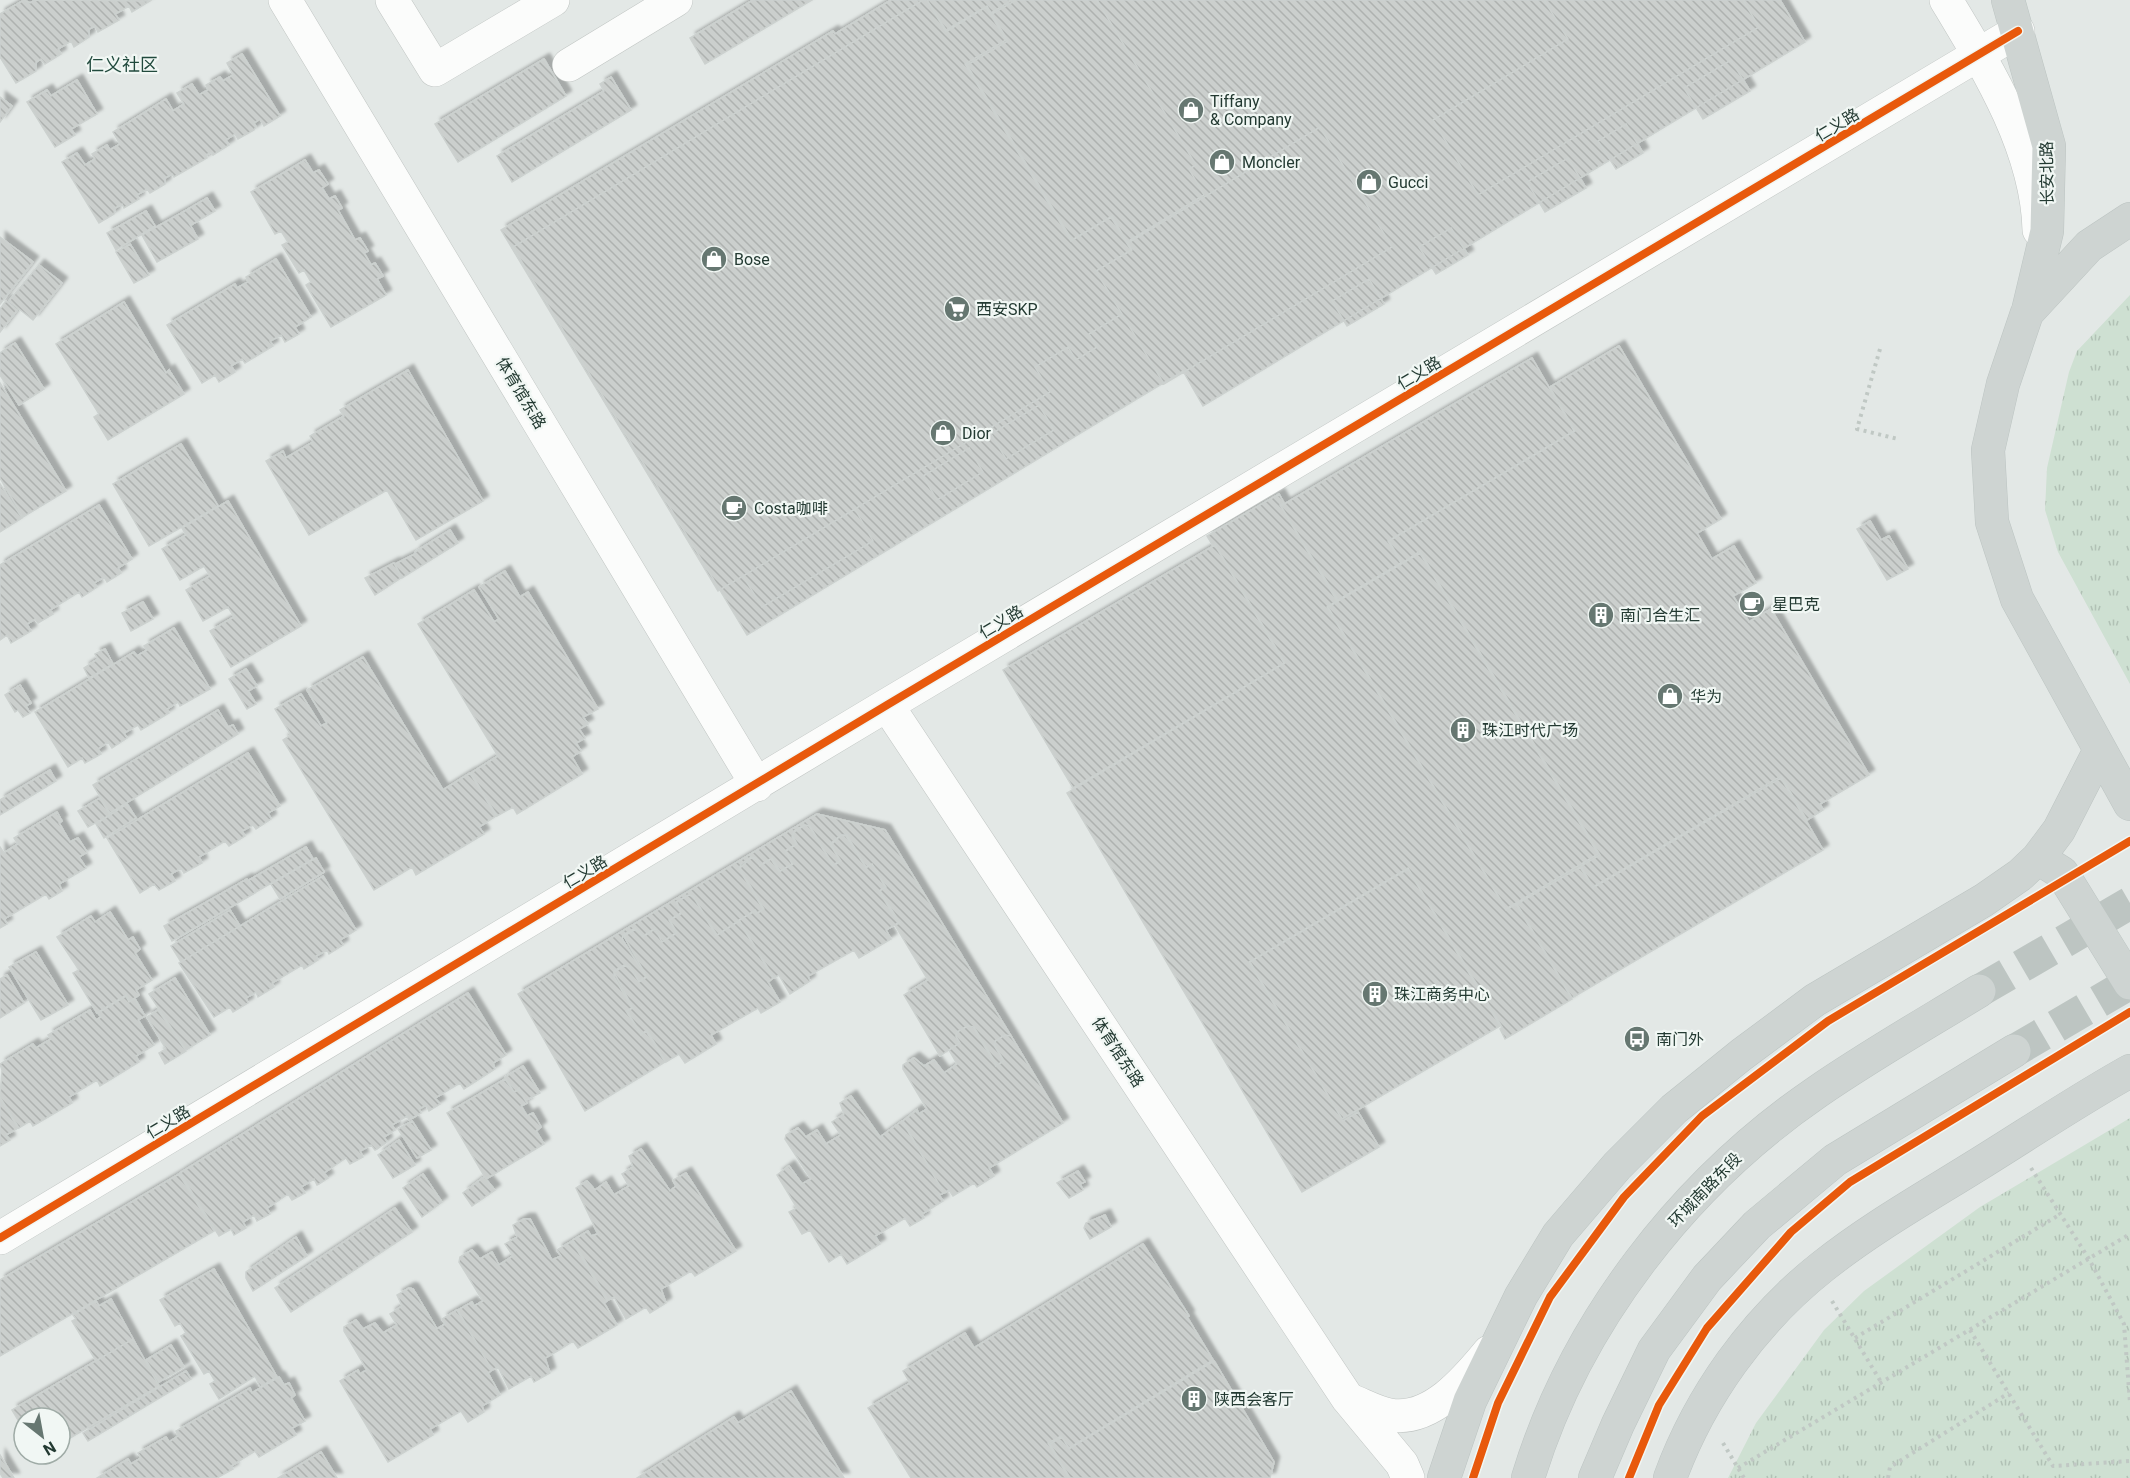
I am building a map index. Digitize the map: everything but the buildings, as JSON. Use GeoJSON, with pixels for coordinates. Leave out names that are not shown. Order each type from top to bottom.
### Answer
{"type":"FeatureCollection","features":[{"type":"Feature","properties":{"kind":"main road","name":"长安北路"},"geometry":{"type":"LineString","coordinates":[[2008,0],[2049,146],[2047,231],[2027,313],[2003,384],[1988,450],[1992,522],[2017,599],[2130,804]]}},
{"type":"Feature","properties":{"kind":"main road"},"geometry":{"type":"LineString","coordinates":[[2027,313],[2089,246],[2130,219]]}},
{"type":"Feature","properties":{"kind":"main road"},"geometry":{"type":"LineString","coordinates":[[1444,1478],[1470,1401],[1494,1347],[1558,1235],[1617,1166],[1674,1109],[1815,1000],[1984,900],[2020,876],[2038,858],[2070,811],[2100,750]]}},
{"type":"Feature","properties":{"kind":"main road"},"geometry":{"type":"LineString","coordinates":[[2038,858],[2062,873],[2130,983]]}},
{"type":"Feature","properties":{"kind":"main road","name":"环城南路东段"},"geometry":{"type":"LineString","coordinates":[[1528,1478],[1567,1382],[1594,1330],[1636,1266],[1689,1203],[1748,1146],[1816,1092],[1979,990]]}},
{"type":"Feature","properties":{"kind":"main road"},"geometry":{"type":"LineString","coordinates":[[1595,1478],[1654,1350],[1707,1278],[1757,1225],[1835,1160],[2014,1051]]}},
{"type":"Feature","properties":{"kind":"main road"},"geometry":{"type":"LineString","coordinates":[[1670,1478],[1703,1403],[1777,1308],[1822,1267],[1883,1223],[2130,1071]]}},
{"type":"Feature","properties":{"kind":"street","name":"体育馆东路"},"geometry":{"type":"LineString","coordinates":[[285,0],[757,785]]}},
{"type":"Feature","properties":{"kind":"street"},"geometry":{"type":"LineString","coordinates":[[392,0],[435,70],[553,0]]}},
{"type":"Feature","properties":{"kind":"street"},"geometry":{"type":"LineString","coordinates":[[569,65],[676,0]]}},
{"type":"Feature","properties":{"kind":"street"},"geometry":{"type":"LineString","coordinates":[[1946,0],[1980,55],[2021,143],[2038,210],[2039,264]]}},
{"type":"Feature","properties":{"kind":"street","name":"仁义路"},"geometry":{"type":"LineString","coordinates":[[0,1238],[887,705],[2018,31]]}},
{"type":"Feature","properties":{"kind":"street","name":"体育馆东路"},"geometry":{"type":"LineString","coordinates":[[887,705],[1348,1399],[1402,1464],[1408,1478]]}},
{"type":"Feature","properties":{"kind":"street"},"geometry":{"type":"LineString","coordinates":[[1348,1399],[1391,1415],[1414,1413],[1438,1402],[1465,1381],[1494,1347]]}},
{"type":"Feature","properties":{"kind":"path"},"geometry":{"type":"LineString","coordinates":[[1880,349],[1857,429],[1898,439]]}},
{"type":"Feature","properties":{"kind":"path"},"geometry":{"type":"LineString","coordinates":[[2030,1167],[2089,1259],[2124,1324],[2130,1403]]}},
{"type":"Feature","properties":{"kind":"path"},"geometry":{"type":"LineString","coordinates":[[1855,1338],[2059,1215]]}},
{"type":"Feature","properties":{"kind":"path"},"geometry":{"type":"LineString","coordinates":[[1738,1468],[2130,1234]]}},
{"type":"Feature","properties":{"kind":"path"},"geometry":{"type":"LineString","coordinates":[[1828,1294],[1881,1382]]}},
{"type":"Feature","properties":{"kind":"path"},"geometry":{"type":"LineString","coordinates":[[1970,1330],[2053,1466],[2130,1461]]}},
{"type":"Feature","properties":{"kind":"path"},"geometry":{"type":"LineString","coordinates":[[1887,1478],[1890,1467],[2009,1393]]}},
{"type":"Feature","properties":{"kind":"path"},"geometry":{"type":"LineString","coordinates":[[1720,1439],[1744,1478]]}},
{"type":"Feature","properties":{"kind":"green space"},"geometry":{"type":"Polygon","coordinates":[[[2130,295],[2130,684],[2058,552],[2045,510],[2047,468],[2069,372],[2077,351],[2130,295]]]}},
{"type":"Feature","properties":{"kind":"green space"},"geometry":{"type":"Polygon","coordinates":[[[2130,1118],[2130,1478],[1728,1478],[1756,1423],[1824,1330],[1864,1291],[1980,1207],[2130,1118]]]}},
{"type":"Feature","properties":{"kind":"tunnel"},"geometry":{"type":"LineString","coordinates":[[1979,991],[2130,903]]}},
{"type":"Feature","properties":{"kind":"tunnel"},"geometry":{"type":"LineString","coordinates":[[2014,1051],[2130,983]]}},
{"type":"Feature","properties":{"kind":"cycle path"},"geometry":{"type":"LineString","coordinates":[[0,1238],[887,705],[2018,31]]}},
{"type":"Feature","properties":{"kind":"cycle path"},"geometry":{"type":"LineString","coordinates":[[1473,1478],[1498,1403],[1550,1297],[1624,1197],[1702,1116],[1828,1021],[2130,841]]}},
{"type":"Feature","properties":{"kind":"cycle path"},"geometry":{"type":"LineString","coordinates":[[1629,1478],[1659,1405],[1707,1328],[1791,1232],[1850,1182],[2130,1012]]}},
{"type":"Feature","properties":{"kind":"place","name":"Tiffany & Company"},"geometry":{"type":"Point","coordinates":[1191,110]}},
{"type":"Feature","properties":{"kind":"place","name":"Moncler"},"geometry":{"type":"Point","coordinates":[1222,162]}},
{"type":"Feature","properties":{"kind":"place","name":"Gucci"},"geometry":{"type":"Point","coordinates":[1369,182]}},
{"type":"Feature","properties":{"kind":"place","name":"Bose"},"geometry":{"type":"Point","coordinates":[714,259]}},
{"type":"Feature","properties":{"kind":"place","name":"西安SKP"},"geometry":{"type":"Point","coordinates":[957,309]}},
{"type":"Feature","properties":{"kind":"place","name":"Dior"},"geometry":{"type":"Point","coordinates":[943,433]}},
{"type":"Feature","properties":{"kind":"place","name":"Costa咖啡"},"geometry":{"type":"Point","coordinates":[734,508]}},
{"type":"Feature","properties":{"kind":"place","name":"星巴克"},"geometry":{"type":"Point","coordinates":[1752,604]}},
{"type":"Feature","properties":{"kind":"place","name":"南门合生汇"},"geometry":{"type":"Point","coordinates":[1601,615]}},
{"type":"Feature","properties":{"kind":"place","name":"华为"},"geometry":{"type":"Point","coordinates":[1670,696]}},
{"type":"Feature","properties":{"kind":"place","name":"珠江时代广场"},"geometry":{"type":"Point","coordinates":[1463,730]}},
{"type":"Feature","properties":{"kind":"place","name":"珠江商务中心"},"geometry":{"type":"Point","coordinates":[1375,994]}},
{"type":"Feature","properties":{"kind":"place","name":"南门外"},"geometry":{"type":"Point","coordinates":[1637,1039]}},
{"type":"Feature","properties":{"kind":"place","name":"陕西会客厅"},"geometry":{"type":"Point","coordinates":[1194,1399]}},
{"type":"Feature","properties":{"kind":"district","name":"仁义社区"},"geometry":{"type":"Point","coordinates":[122,64]}}]}
